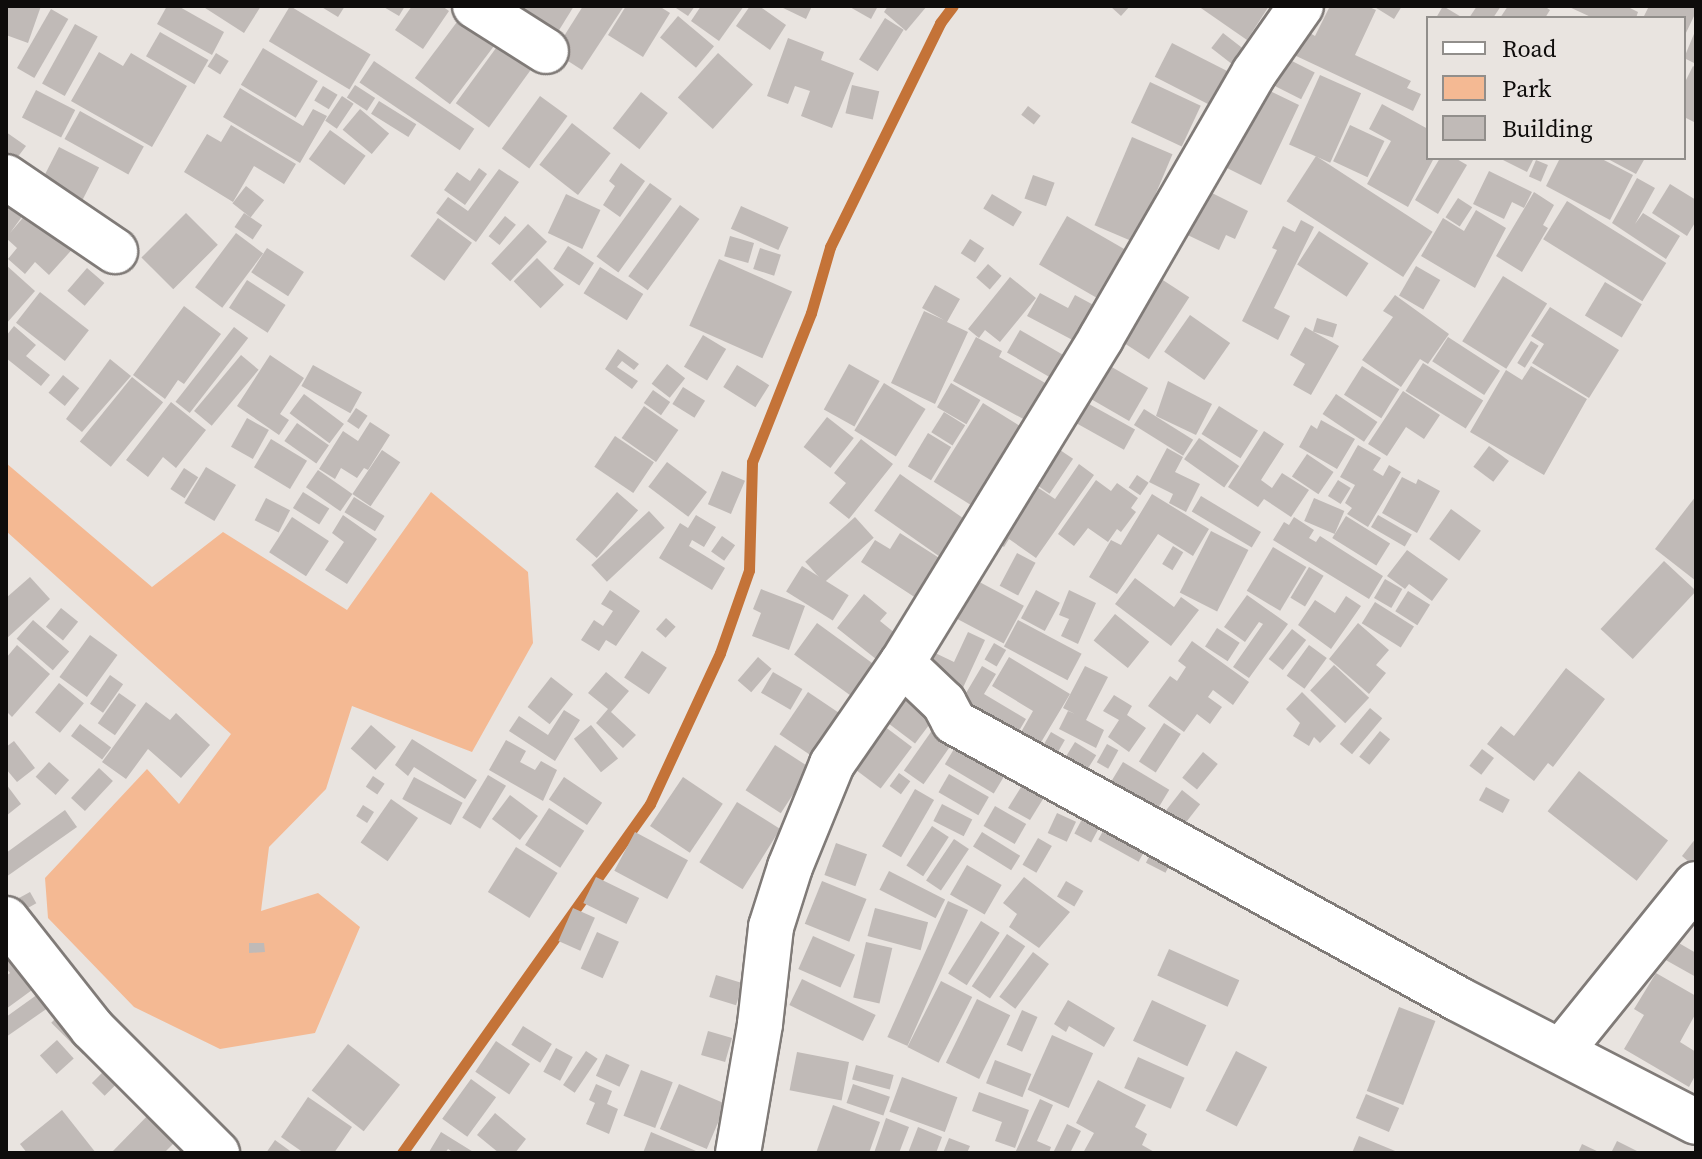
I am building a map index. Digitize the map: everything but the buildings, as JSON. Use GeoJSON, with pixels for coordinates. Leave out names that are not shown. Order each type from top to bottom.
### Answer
{"type":"FeatureCollection","features":[{"type":"Feature","properties":{"kind":"street"},"geometry":{"type":"LineString","coordinates":[[475,6],[546,51]]}},
{"type":"Feature","properties":{"kind":"street"},"geometry":{"type":"LineString","coordinates":[[738,1153],[760,1024],[765,961],[790,867],[832,764],[902,663],[1101,338],[1254,73],[1301,6]]}},
{"type":"Feature","properties":{"kind":"street"},"geometry":{"type":"LineString","coordinates":[[6,177],[115,251]]}},
{"type":"Feature","properties":{"kind":"street"},"geometry":{"type":"LineString","coordinates":[[902,663],[944,703],[954,722],[1458,999],[1562,1050],[1696,1122]]}},
{"type":"Feature","properties":{"kind":"street"},"geometry":{"type":"LineString","coordinates":[[1562,1050],[1696,884]]}},
{"type":"Feature","properties":{"kind":"street"},"geometry":{"type":"LineString","coordinates":[[6,919],[92,1028],[217,1153]]}},
{"type":"Feature","properties":{"kind":"green space"},"geometry":{"type":"Polygon","coordinates":[[[6,463],[152,587],[223,532],[347,610],[431,492],[528,572],[533,643],[472,752],[352,706],[326,789],[269,847],[261,911],[318,893],[360,927],[315,1033],[220,1049],[134,1007],[48,918],[45,878],[147,769],[179,804],[231,734],[6,531],[6,463]]]}},
{"type":"Feature","properties":{"kind":"waterway"},"geometry":{"type":"LineString","coordinates":[[402,1153],[650,804],[720,653],[749,570],[752,462],[811,313],[830,247],[940,23],[953,6]]}}]}
